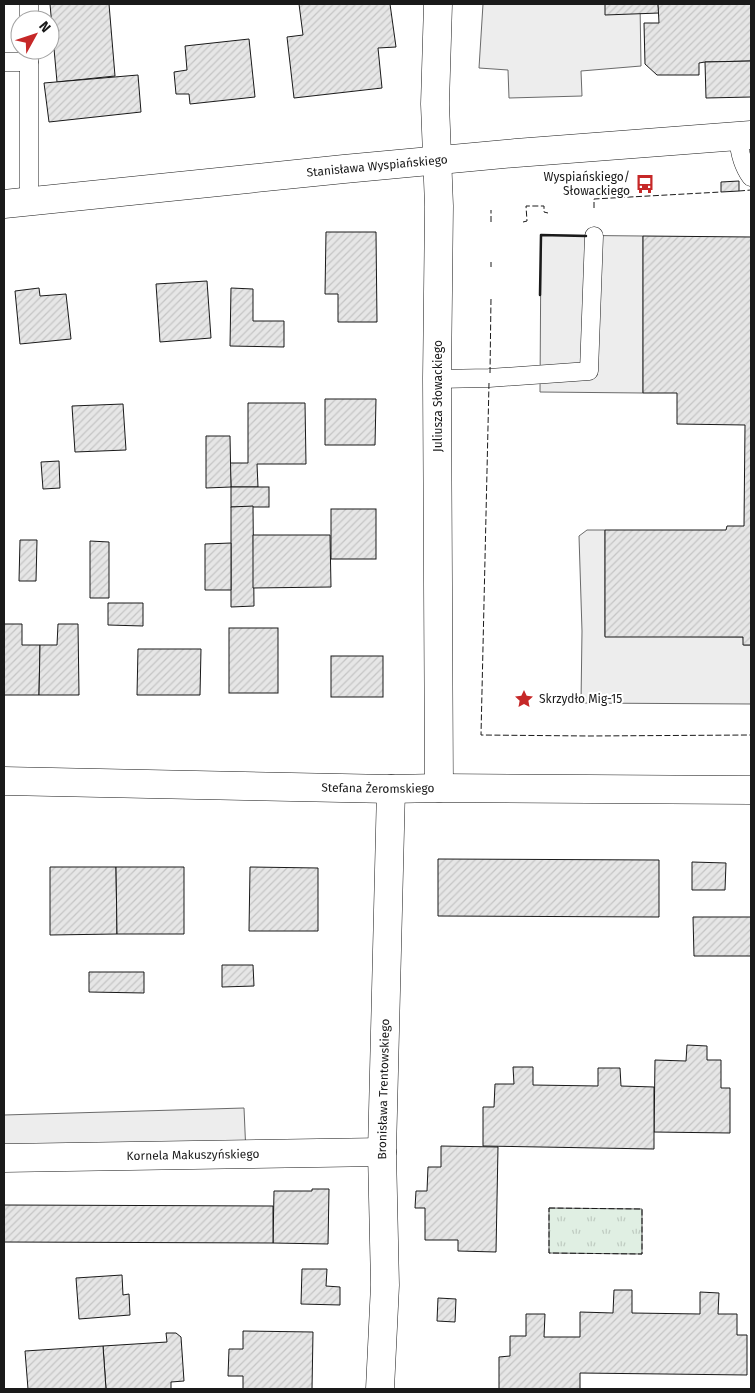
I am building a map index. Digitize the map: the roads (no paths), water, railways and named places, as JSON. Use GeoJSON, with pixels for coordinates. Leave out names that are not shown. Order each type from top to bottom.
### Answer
{"type":"FeatureCollection","features":[{"type":"Feature","properties":{"kind":"street","name":"Juliusza Słowackiego"},"geometry":{"type":"LineString","coordinates":[[438,4],[435,104],[439,206],[437,379],[439,788]]}},
{"type":"Feature","properties":{"kind":"street","name":"Stanisława Wyspiańskiego"},"geometry":{"type":"LineString","coordinates":[[16,203],[344,169],[745,135]]}},
{"type":"Feature","properties":{"kind":"street","name":"Stefana Żeromskiego"},"geometry":{"type":"LineString","coordinates":[[4,781],[391,789],[751,790]]}},
{"type":"Feature","properties":{"kind":"street","name":"Bronisława Trentowskiego"},"geometry":{"type":"LineString","coordinates":[[380,1389],[386,1285],[382,1152],[391,789]]}},
{"type":"Feature","properties":{"kind":"street","name":"Kornela Makuszyńskiego"},"geometry":{"type":"LineString","coordinates":[[4,1158],[382,1152]]}},
{"type":"Feature","properties":{"kind":"lane"},"geometry":{"type":"LineString","coordinates":[[16,203],[29,60]]}},
{"type":"Feature","properties":{"kind":"lane"},"geometry":{"type":"LineString","coordinates":[[745,135],[739,146],[744,166],[751,177]]}},
{"type":"Feature","properties":{"kind":"lane"},"geometry":{"type":"LineString","coordinates":[[437,379],[489,378],[589,371],[594,236]]}},
{"type":"Feature","properties":{"kind":"place","name":"Wyspiańskiego/ Słowackiego"},"geometry":{"type":"Point","coordinates":[645,184]}},
{"type":"Feature","properties":{"kind":"place","name":"Skrzydło Mig-15"},"geometry":{"type":"Point","coordinates":[524,699]}}]}
